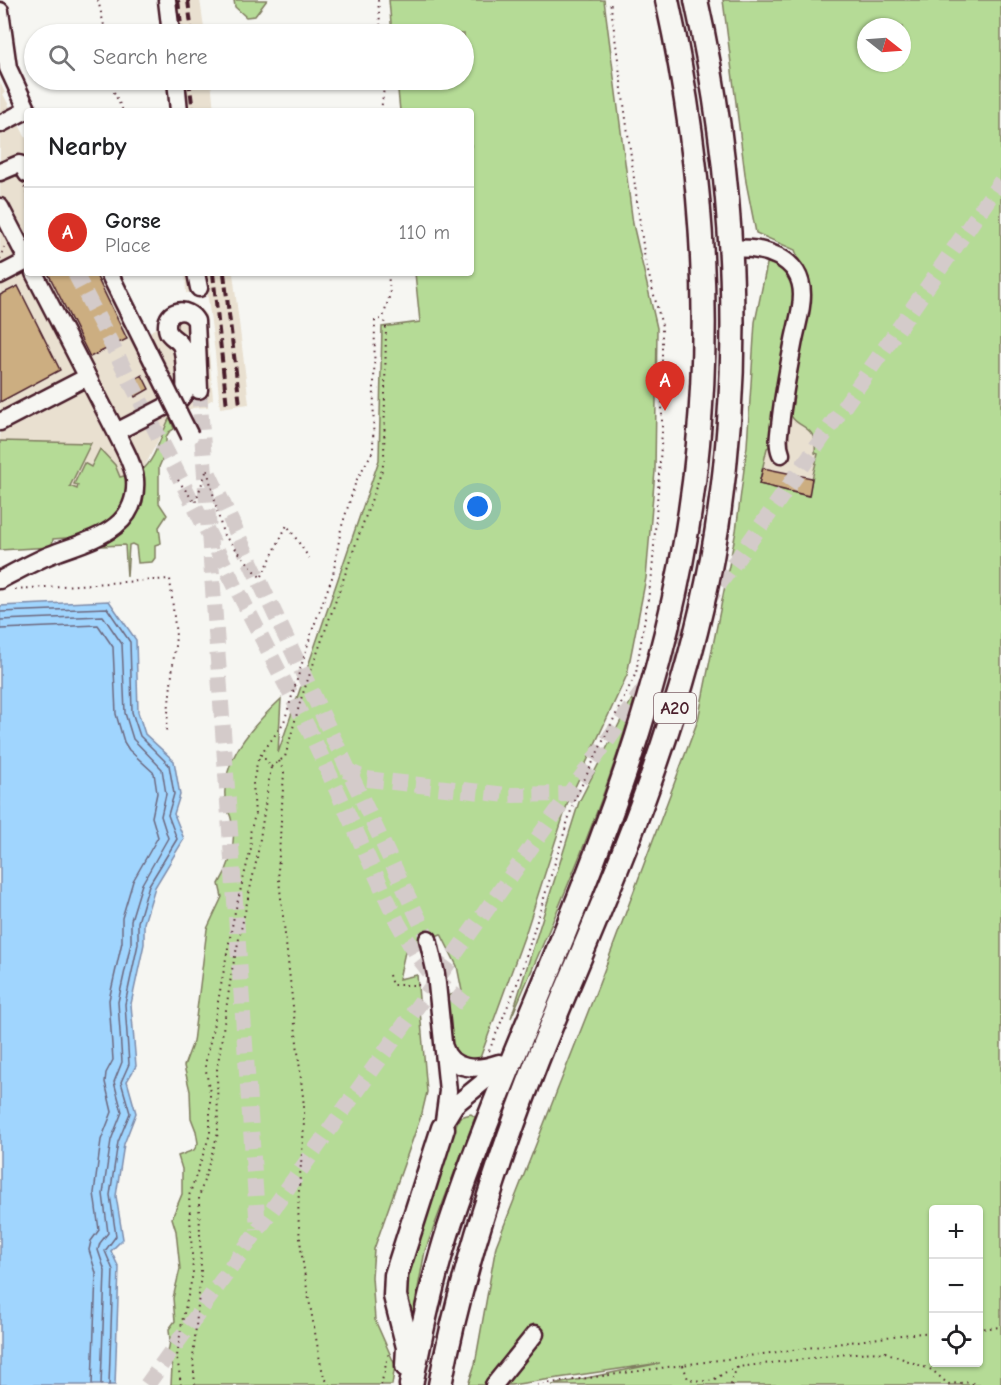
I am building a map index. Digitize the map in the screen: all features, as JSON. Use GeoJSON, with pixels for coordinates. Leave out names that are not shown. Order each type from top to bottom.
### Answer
{"type":"FeatureCollection","features":[{"type":"Feature","properties":{"kind":"highway","name":"A20"},"geometry":{"type":"LineString","coordinates":[[409,1385],[448,1231],[492,1112],[597,851],[631,757],[649,697],[679,567],[698,446],[704,337],[698,192],[690,129],[667,0]]}},
{"type":"Feature","properties":{"kind":"highway","name":"A20"},"geometry":{"type":"LineString","coordinates":[[440,1385],[465,1276],[499,1165],[541,1051],[644,799],[676,703],[696,632],[712,559],[727,451],[733,350],[727,190],[696,0]]}},
{"type":"Feature","properties":{"kind":"highway","name":"A20"},"geometry":{"type":"LineString","coordinates":[[493,1059],[561,942]]}},
{"type":"Feature","properties":{"kind":"highway"},"geometry":{"type":"LineString","coordinates":[[409,1385],[408,1347],[396,1306],[396,1275],[443,1128]]}},
{"type":"Feature","properties":{"kind":"lane"},"geometry":{"type":"LineString","coordinates":[[167,0],[170,24]]}},
{"type":"Feature","properties":{"kind":"lane"},"geometry":{"type":"LineString","coordinates":[[0,11],[8,68],[27,108]]}},
{"type":"Feature","properties":{"kind":"lane"},"geometry":{"type":"LineString","coordinates":[[177,90],[179,108]]}},
{"type":"Feature","properties":{"kind":"lane"},"geometry":{"type":"LineString","coordinates":[[0,124],[24,112]]}},
{"type":"Feature","properties":{"kind":"lane"},"geometry":{"type":"LineString","coordinates":[[0,172],[19,163]]}},
{"type":"Feature","properties":{"kind":"lane"},"geometry":{"type":"LineString","coordinates":[[0,207],[24,254]]}},
{"type":"Feature","properties":{"kind":"lane"},"geometry":{"type":"LineString","coordinates":[[730,249],[754,248],[784,260],[798,276],[802,286],[801,306],[783,400],[778,440],[781,454]]}},
{"type":"Feature","properties":{"kind":"lane"},"geometry":{"type":"LineString","coordinates":[[0,275],[24,262]]}},
{"type":"Feature","properties":{"kind":"lane"},"geometry":{"type":"LineString","coordinates":[[6,584],[49,556],[109,531],[125,517],[133,500],[135,478],[132,468],[116,432],[36,276]]}},
{"type":"Feature","properties":{"kind":"lane"},"geometry":{"type":"LineString","coordinates":[[110,276],[192,440]]}},
{"type":"Feature","properties":{"kind":"lane"},"geometry":{"type":"LineString","coordinates":[[116,432],[180,399],[185,393],[181,346],[168,332],[166,326],[171,316],[181,311],[191,314],[196,321],[199,390]]}},
{"type":"Feature","properties":{"kind":"lane"},"geometry":{"type":"LineString","coordinates":[[0,422],[87,377]]}},
{"type":"Feature","properties":{"kind":"lane"},"geometry":{"type":"LineString","coordinates":[[428,939],[436,974],[448,1091],[443,1128]]}},
{"type":"Feature","properties":{"kind":"lane"},"geometry":{"type":"LineString","coordinates":[[442,1040],[448,1056],[463,1066],[477,1069],[493,1059]]}},
{"type":"Feature","properties":{"kind":"lane"},"geometry":{"type":"LineString","coordinates":[[443,1128],[455,1105],[483,1083],[493,1059]]}},
{"type":"Feature","properties":{"kind":"lane"},"geometry":{"type":"LineString","coordinates":[[494,1385],[535,1334]]}},
{"type":"Feature","properties":{"kind":"path"},"geometry":{"type":"LineString","coordinates":[[98,0],[104,24]]}},
{"type":"Feature","properties":{"kind":"path"},"geometry":{"type":"LineString","coordinates":[[378,0],[380,24]]}},
{"type":"Feature","properties":{"kind":"path"},"geometry":{"type":"LineString","coordinates":[[493,1059],[574,801],[636,673],[652,574],[662,432],[662,326],[644,249],[610,0]]}},
{"type":"Feature","properties":{"kind":"path"},"geometry":{"type":"LineString","coordinates":[[114,90],[122,108]]}},
{"type":"Feature","properties":{"kind":"path"},"geometry":{"type":"LineString","coordinates":[[381,108],[384,90]]}},
{"type":"Feature","properties":{"kind":"path"},"geometry":{"type":"LineString","coordinates":[[271,767],[285,757],[301,699],[382,470],[386,327],[383,318],[390,294],[387,276]]}},
{"type":"Feature","properties":{"kind":"path"},"geometry":{"type":"LineString","coordinates":[[181,1385],[177,1356],[192,1274],[189,1196],[210,1134],[210,1093],[205,1065],[234,916],[251,848],[250,833],[255,815],[253,783],[258,759],[284,722],[312,631],[333,575],[341,530],[356,481],[373,451],[375,321],[383,318]]}},
{"type":"Feature","properties":{"kind":"path"},"geometry":{"type":"LineString","coordinates":[[178,480],[195,502],[207,469],[223,534],[261,578],[287,525],[309,558]]}},
{"type":"Feature","properties":{"kind":"path"},"geometry":{"type":"LineString","coordinates":[[6,584],[171,579],[176,636],[166,732]]}},
{"type":"Feature","properties":{"kind":"path"},"geometry":{"type":"LineString","coordinates":[[195,1385],[193,1359],[201,1272],[199,1197],[218,1133],[217,1070],[232,970],[257,858],[271,767],[266,759],[258,759]]}},
{"type":"Feature","properties":{"kind":"path"},"geometry":{"type":"LineString","coordinates":[[279,761],[284,772],[278,871],[304,1106],[305,1137],[298,1185],[299,1228],[320,1361],[324,1377],[330,1385]]}},
{"type":"Feature","properties":{"kind":"path"},"geometry":{"type":"LineString","coordinates":[[389,975],[392,985],[430,985]]}},
{"type":"Feature","properties":{"kind":"path"},"geometry":{"type":"LineString","coordinates":[[983,1329],[1001,1327]]}},
{"type":"Feature","properties":{"kind":"path"},"geometry":{"type":"LineString","coordinates":[[537,1385],[929,1332]]}},
{"type":"Feature","properties":{"kind":"path"},"geometry":{"type":"LineString","coordinates":[[381,1385],[390,1350]]}},
{"type":"Feature","properties":{"kind":"path"},"geometry":{"type":"LineString","coordinates":[[682,1364],[688,1379],[706,1383],[714,1382],[726,1371],[738,1367],[855,1353],[885,1352],[932,1370],[948,1384],[971,1382],[975,1385]]}},
{"type":"Feature","properties":{"kind":"path"},"geometry":{"type":"LineString","coordinates":[[731,1385],[738,1367]]}},
{"type":"Feature","properties":{"kind":"shaded area"},"geometry":{"type":"Polygon","coordinates":[[[158,0],[200,0],[204,24],[161,24],[158,0]]]}},
{"type":"Feature","properties":{"kind":"shaded area"},"geometry":{"type":"Polygon","coordinates":[[[0,82],[5,93],[3,94],[24,134],[24,276],[100,276],[134,343],[157,327],[162,315],[175,305],[191,303],[197,305],[206,315],[213,399],[208,402],[208,407],[193,408],[170,417],[143,470],[120,478],[115,465],[100,449],[91,467],[84,464],[75,484],[78,485],[76,489],[70,486],[90,443],[0,441],[0,82]]]}},
{"type":"Feature","properties":{"kind":"shaded area"},"geometry":{"type":"Polygon","coordinates":[[[170,90],[212,90],[214,108],[174,108],[170,90]]]}},
{"type":"Feature","properties":{"kind":"shaded area"},"geometry":{"type":"Polygon","coordinates":[[[185,276],[233,276],[249,404],[220,408],[207,291],[186,293],[185,276]]]}},
{"type":"Feature","properties":{"kind":"shaded area"},"geometry":{"type":"Polygon","coordinates":[[[790,401],[803,407],[823,426],[818,498],[761,549],[758,448],[790,401]]]}},
{"type":"Feature","properties":{"kind":"green space"},"geometry":{"type":"Polygon","coordinates":[[[234,0],[267,0],[255,16],[246,17],[235,7],[234,0]]]}},
{"type":"Feature","properties":{"kind":"green space"},"geometry":{"type":"Polygon","coordinates":[[[389,0],[604,0],[633,224],[657,328],[655,471],[646,578],[627,675],[568,802],[527,929],[480,1058],[469,1061],[461,1058],[451,1041],[445,997],[462,991],[457,966],[441,934],[406,947],[399,979],[417,975],[427,1092],[422,1113],[374,1249],[372,1277],[375,1320],[395,1365],[392,1385],[171,1385],[172,1367],[168,1353],[169,1329],[175,1321],[173,1298],[180,1269],[176,1231],[172,1218],[182,1194],[182,1169],[178,1156],[194,1150],[198,1143],[191,1118],[190,1091],[184,1066],[193,1042],[207,929],[222,897],[219,884],[230,860],[233,844],[233,827],[226,805],[227,775],[232,760],[249,733],[281,699],[278,753],[379,460],[382,327],[420,322],[415,276],[474,276],[474,108],[400,108],[398,90],[474,90],[474,24],[391,24],[389,0]]]}},
{"type":"Feature","properties":{"kind":"green space"},"geometry":{"type":"Polygon","coordinates":[[[723,0],[1001,0],[1001,1385],[552,1385],[660,1363],[498,1385],[525,1340],[485,1385],[468,1385],[475,1364],[496,1246],[599,984],[698,720],[736,531],[747,446],[755,322],[768,259],[791,274],[795,303],[769,447],[759,484],[808,496],[818,454],[815,453],[815,442],[812,435],[794,420],[789,406],[792,407],[793,402],[790,401],[810,289],[795,250],[756,233],[746,182],[723,0]]]}},
{"type":"Feature","properties":{"kind":"green space"},"geometry":{"type":"Polygon","coordinates":[[[170,417],[174,429],[166,437],[166,451],[159,467],[159,503],[167,515],[159,527],[161,543],[155,545],[155,558],[152,562],[138,563],[136,546],[129,545],[127,577],[125,545],[102,546],[100,542],[111,537],[141,471],[151,460],[170,417]]]}},
{"type":"Feature","properties":{"kind":"green space"},"geometry":{"type":"Polygon","coordinates":[[[0,441],[91,443],[70,486],[77,489],[78,485],[74,484],[84,463],[91,467],[100,449],[115,465],[120,477],[128,475],[127,500],[112,520],[79,537],[53,539],[52,547],[0,550],[0,441]]]}},
{"type":"Feature","properties":{"kind":"green space"},"geometry":{"type":"Polygon","coordinates":[[[637,689],[596,814],[511,1018],[579,802],[637,689]]]}},
{"type":"Feature","properties":{"kind":"green space"},"geometry":{"type":"Polygon","coordinates":[[[471,1114],[475,1117],[425,1251],[411,1325],[408,1330],[404,1277],[446,1145],[460,1117],[471,1114]]]}},
{"type":"Feature","properties":{"kind":"water"},"geometry":{"type":"Polygon","coordinates":[[[109,601],[136,640],[138,712],[145,734],[174,761],[180,795],[174,814],[184,839],[155,887],[144,923],[144,944],[131,1004],[136,1066],[127,1081],[136,1113],[124,1144],[116,1196],[123,1239],[111,1251],[119,1268],[115,1385],[0,1385],[0,606],[109,601]]]}},
{"type":"Feature","properties":{"kind":"building"},"geometry":{"type":"Polygon","coordinates":[[[50,276],[96,276],[127,339],[90,357],[50,276]]]}},
{"type":"Feature","properties":{"kind":"building"},"geometry":{"type":"Polygon","coordinates":[[[18,286],[60,370],[0,402],[0,295],[18,286]]]}},
{"type":"Feature","properties":{"kind":"building"},"geometry":{"type":"Polygon","coordinates":[[[142,375],[149,389],[135,397],[128,383],[142,375]]]}},
{"type":"Feature","properties":{"kind":"building"},"geometry":{"type":"Polygon","coordinates":[[[763,468],[812,478],[809,496],[759,484],[763,468]]]}},
{"type":"Feature","properties":{"kind":"tunnel"},"geometry":{"type":"LineString","coordinates":[[147,1385],[770,513],[1001,181]]}},
{"type":"Feature","properties":{"kind":"tunnel"},"geometry":{"type":"LineString","coordinates":[[77,276],[310,732],[398,923],[415,953],[436,980],[467,1005]]}},
{"type":"Feature","properties":{"kind":"tunnel"},"geometry":{"type":"LineString","coordinates":[[199,390],[258,1229]]}},
{"type":"Feature","properties":{"kind":"tunnel"},"geometry":{"type":"LineString","coordinates":[[209,474],[428,939]]}},
{"type":"Feature","properties":{"kind":"tunnel"},"geometry":{"type":"LineString","coordinates":[[345,770],[367,779],[507,795],[568,794]]}},
{"type":"Feature","properties":{"kind":"railway"},"geometry":{"type":"LineString","coordinates":[[178,0],[181,24]]}},
{"type":"Feature","properties":{"kind":"railway"},"geometry":{"type":"LineString","coordinates":[[188,0],[191,24]]}},
{"type":"Feature","properties":{"kind":"railway"},"geometry":{"type":"LineString","coordinates":[[190,90],[193,108]]}},
{"type":"Feature","properties":{"kind":"railway"},"geometry":{"type":"LineString","coordinates":[[213,276],[227,407]]}},
{"type":"Feature","properties":{"kind":"railway"},"geometry":{"type":"LineString","coordinates":[[224,276],[240,405]]}},
{"type":"Feature","properties":{"kind":"place","name":"Gorse"},"geometry":{"type":"Point","coordinates":[665,411]}}]}
